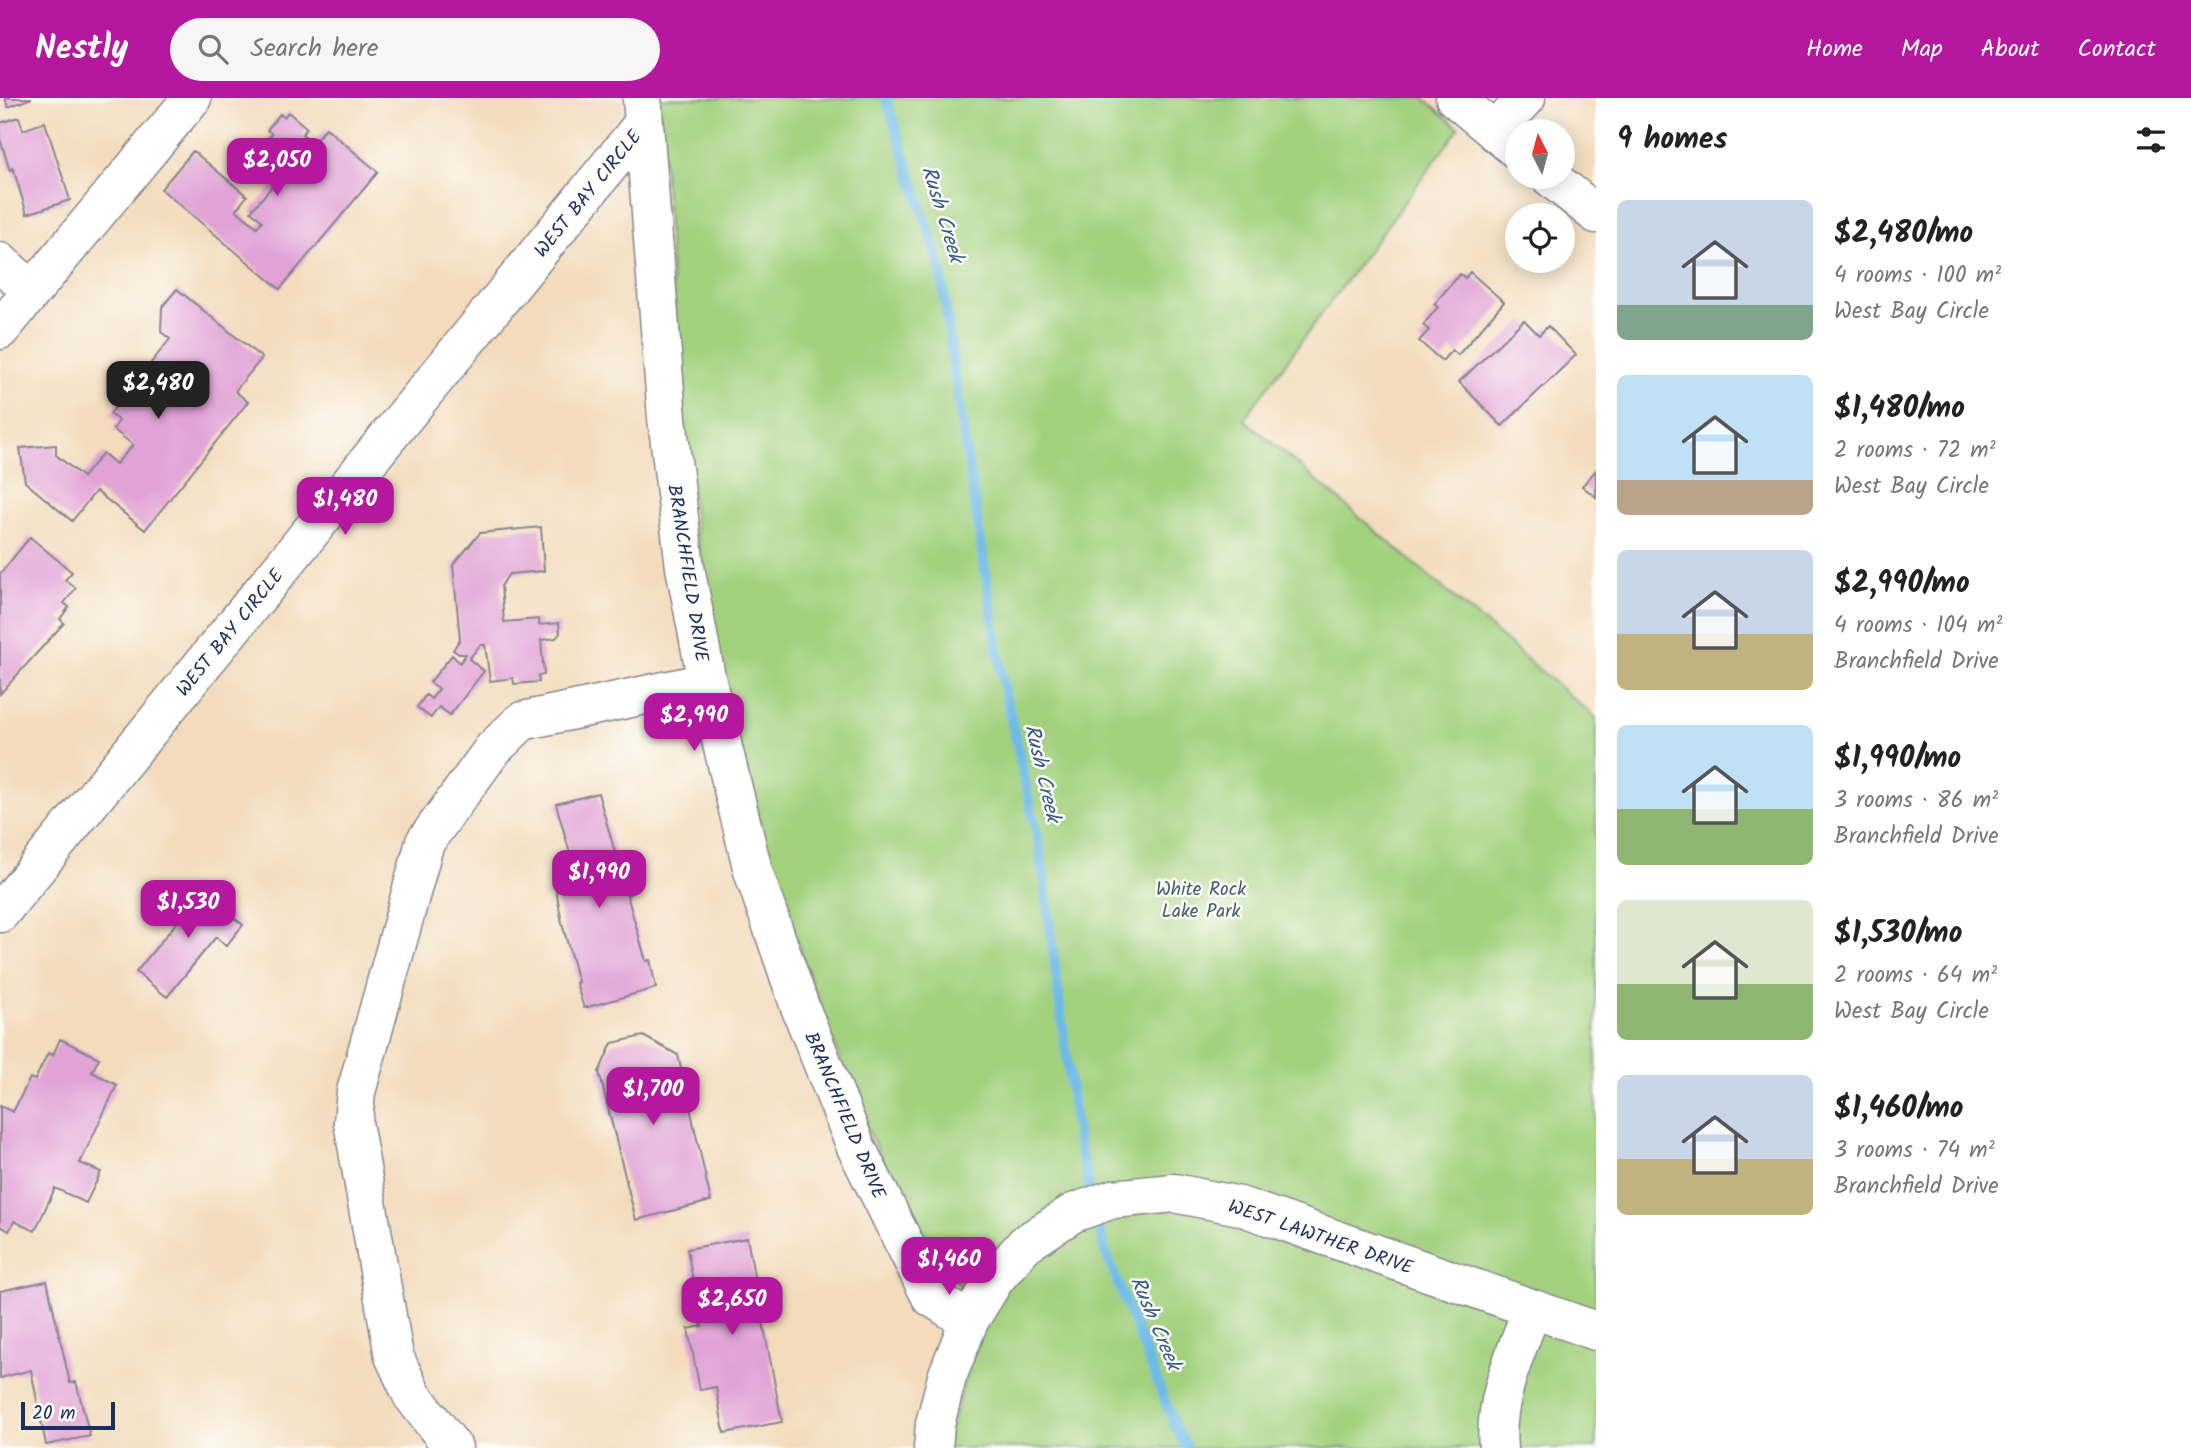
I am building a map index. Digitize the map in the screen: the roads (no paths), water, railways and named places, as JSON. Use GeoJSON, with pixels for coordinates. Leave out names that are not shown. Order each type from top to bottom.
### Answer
{"type":"FeatureCollection","features":[{"type":"Feature","properties":{"kind":"street"},"geometry":{"type":"LineString","coordinates":[[0,330],[192,98]]}},
{"type":"Feature","properties":{"kind":"street"},"geometry":{"type":"LineString","coordinates":[[1455,98],[1505,140]]}},
{"type":"Feature","properties":{"kind":"street"},"geometry":{"type":"LineString","coordinates":[[1516,119],[1526,98]]}},
{"type":"Feature","properties":{"kind":"street","name":"BRANCHFIELD DRIVE"},"geometry":{"type":"LineString","coordinates":[[643,111],[667,418],[685,567],[707,682],[753,871],[800,1007],[856,1147],[931,1297],[969,1321]]}},
{"type":"Feature","properties":{"kind":"street","name":"WEST BAY CIRCLE"},"geometry":{"type":"LineString","coordinates":[[0,913],[643,111]]}},
{"type":"Feature","properties":{"kind":"street"},"geometry":{"type":"LineString","coordinates":[[1565,189],[1596,214]]}},
{"type":"Feature","properties":{"kind":"street"},"geometry":{"type":"LineString","coordinates":[[0,262],[32,291]]}},
{"type":"Feature","properties":{"kind":"street"},"geometry":{"type":"LineString","coordinates":[[453,1448],[412,1395],[394,1356],[353,1122],[356,1092],[425,842],[494,749],[522,721],[707,682]]}},
{"type":"Feature","properties":{"kind":"street","name":"WEST LAWTHER DRIVE"},"geometry":{"type":"LineString","coordinates":[[933,1448],[935,1424],[947,1377],[969,1321],[995,1279],[1025,1244],[1073,1213],[1112,1199],[1174,1193],[1240,1206],[1596,1331]]}},
{"type":"Feature","properties":{"kind":"street"},"geometry":{"type":"LineString","coordinates":[[1498,1448],[1496,1430],[1509,1372],[1532,1309]]}},
{"type":"Feature","properties":{"kind":"waterway","name":"Rush Creek"},"geometry":{"type":"LineString","coordinates":[[886,98],[940,264],[956,385],[1003,683],[1040,848],[1077,1138],[1092,1199]]}},
{"type":"Feature","properties":{"kind":"waterway","name":"Rush Creek"},"geometry":{"type":"LineString","coordinates":[[1096,1214],[1105,1251],[1175,1426],[1187,1448]]}},
{"type":"Feature","properties":{"kind":"park label","name":"White Rock Lake Park"},"geometry":{"type":"Point","coordinates":[1201,899]}}]}
